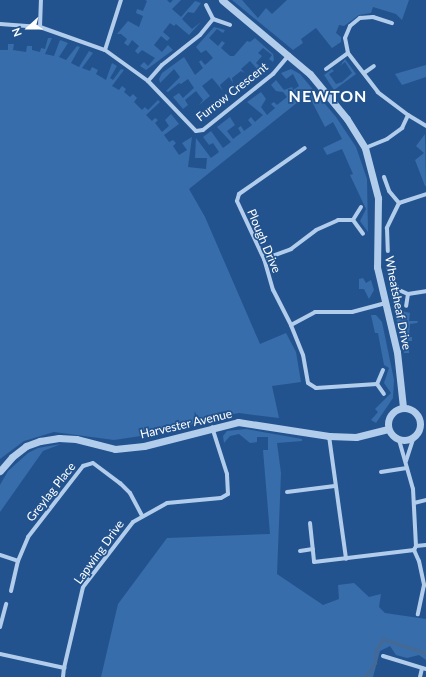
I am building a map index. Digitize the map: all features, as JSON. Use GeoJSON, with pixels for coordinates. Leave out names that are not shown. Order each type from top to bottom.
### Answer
{"type":"FeatureCollection","features":[{"type":"Feature","properties":{"kind":"street"},"geometry":{"type":"LineString","coordinates":[[40,27],[41,0]]}},
{"type":"Feature","properties":{"kind":"street"},"geometry":{"type":"LineString","coordinates":[[105,50],[121,0]]}},
{"type":"Feature","properties":{"kind":"street","name":"Wheatsheaf Drive"},"geometry":{"type":"LineString","coordinates":[[222,0],[289,55],[329,96],[347,119],[365,148],[378,198],[377,267],[397,352],[402,407]]}},
{"type":"Feature","properties":{"kind":"street"},"geometry":{"type":"LineString","coordinates":[[206,5],[212,20]]}},
{"type":"Feature","properties":{"kind":"street"},"geometry":{"type":"LineString","coordinates":[[392,23],[369,16],[355,21],[345,38],[348,53],[378,92],[408,115],[426,126]]}},
{"type":"Feature","properties":{"kind":"street"},"geometry":{"type":"LineString","coordinates":[[212,20],[230,24]]}},
{"type":"Feature","properties":{"kind":"street"},"geometry":{"type":"LineString","coordinates":[[148,81],[162,65],[200,35],[212,20]]}},
{"type":"Feature","properties":{"kind":"street","name":"Furrow Crescent"},"geometry":{"type":"LineString","coordinates":[[0,24],[40,27],[105,50],[148,81],[196,131],[203,130],[273,74],[289,55]]}},
{"type":"Feature","properties":{"kind":"street"},"geometry":{"type":"LineString","coordinates":[[326,69],[348,53]]}},
{"type":"Feature","properties":{"kind":"street"},"geometry":{"type":"LineString","coordinates":[[364,73],[374,66]]}},
{"type":"Feature","properties":{"kind":"street"},"geometry":{"type":"LineString","coordinates":[[365,148],[387,139],[402,128],[408,115]]}},
{"type":"Feature","properties":{"kind":"street","name":"Plough Drive"},"geometry":{"type":"LineString","coordinates":[[305,148],[239,194],[237,201],[239,208],[264,259],[273,290],[291,325],[303,355],[308,383],[316,388],[377,384]]}},
{"type":"Feature","properties":{"kind":"street"},"geometry":{"type":"LineString","coordinates":[[384,177],[389,191],[399,203]]}},
{"type":"Feature","properties":{"kind":"street"},"geometry":{"type":"LineString","coordinates":[[388,251],[387,228],[399,203],[426,194]]}},
{"type":"Feature","properties":{"kind":"street"},"geometry":{"type":"LineString","coordinates":[[353,220],[361,206]]}},
{"type":"Feature","properties":{"kind":"street"},"geometry":{"type":"LineString","coordinates":[[264,259],[291,249],[316,230],[338,220],[353,220]]}},
{"type":"Feature","properties":{"kind":"street"},"geometry":{"type":"LineString","coordinates":[[353,220],[362,234]]}},
{"type":"Feature","properties":{"kind":"street"},"geometry":{"type":"LineString","coordinates":[[388,269],[396,286],[408,294],[426,291]]}},
{"type":"Feature","properties":{"kind":"street"},"geometry":{"type":"LineString","coordinates":[[406,306],[408,294]]}},
{"type":"Feature","properties":{"kind":"street"},"geometry":{"type":"LineString","coordinates":[[291,325],[315,312],[352,312],[385,304]]}},
{"type":"Feature","properties":{"kind":"street"},"geometry":{"type":"LineString","coordinates":[[382,370],[377,384],[384,394]]}},
{"type":"Feature","properties":{"kind":"street"},"geometry":{"type":"LineString","coordinates":[[399,440],[406,441],[422,432],[416,413],[402,407],[390,415],[388,429],[399,440],[406,461],[414,503],[416,546],[414,550]]}},
{"type":"Feature","properties":{"kind":"street","name":"Harvester Avenue"},"geometry":{"type":"LineString","coordinates":[[0,471],[15,455],[40,441],[76,439],[115,449],[173,439],[212,427],[238,422],[329,436],[356,437],[388,429]]}},
{"type":"Feature","properties":{"kind":"street","name":"Lapwing Drive"},"geometry":{"type":"LineString","coordinates":[[63,677],[83,587],[126,530],[142,516],[167,504],[221,498],[228,494],[227,474],[212,427]]}},
{"type":"Feature","properties":{"kind":"street"},"geometry":{"type":"LineString","coordinates":[[329,436],[346,559]]}},
{"type":"Feature","properties":{"kind":"street"},"geometry":{"type":"LineString","coordinates":[[406,461],[414,437]]}},
{"type":"Feature","properties":{"kind":"street","name":"Greylag Place"},"geometry":{"type":"LineString","coordinates":[[11,591],[18,561],[28,537],[83,466],[93,463],[120,483],[130,493],[142,516]]}},
{"type":"Feature","properties":{"kind":"street"},"geometry":{"type":"LineString","coordinates":[[381,472],[407,468]]}},
{"type":"Feature","properties":{"kind":"street"},"geometry":{"type":"LineString","coordinates":[[287,492],[335,486]]}},
{"type":"Feature","properties":{"kind":"street"},"geometry":{"type":"LineString","coordinates":[[414,503],[426,500]]}},
{"type":"Feature","properties":{"kind":"street"},"geometry":{"type":"LineString","coordinates":[[310,523],[314,562],[414,550]]}},
{"type":"Feature","properties":{"kind":"street"},"geometry":{"type":"LineString","coordinates":[[416,546],[426,545]]}},
{"type":"Feature","properties":{"kind":"street"},"geometry":{"type":"LineString","coordinates":[[300,551],[313,549]]}},
{"type":"Feature","properties":{"kind":"street"},"geometry":{"type":"LineString","coordinates":[[414,550],[419,561],[424,585],[418,614]]}},
{"type":"Feature","properties":{"kind":"street"},"geometry":{"type":"LineString","coordinates":[[0,556],[18,561]]}},
{"type":"Feature","properties":{"kind":"street"},"geometry":{"type":"LineString","coordinates":[[0,627],[6,604]]}},
{"type":"Feature","properties":{"kind":"street"},"geometry":{"type":"LineString","coordinates":[[0,654],[64,668]]}},
{"type":"Feature","properties":{"kind":"street"},"geometry":{"type":"LineString","coordinates":[[383,656],[424,668],[420,677]]}},
{"type":"Feature","properties":{"kind":"shaded area"},"geometry":{"type":"Polygon","coordinates":[[[145,0],[167,0],[170,3],[173,0],[181,0],[172,9],[181,17],[195,1],[201,3],[194,13],[188,12],[182,19],[192,29],[201,22],[189,35],[176,24],[174,26],[170,23],[163,32],[170,38],[167,41],[161,36],[154,45],[162,52],[168,45],[173,50],[146,70],[140,66],[144,62],[148,66],[155,58],[142,50],[138,54],[135,51],[139,46],[132,40],[128,46],[124,43],[127,39],[121,34],[117,34],[128,21],[139,27],[143,16],[136,13],[137,9],[143,11],[147,1],[145,0]]]}},
{"type":"Feature","properties":{"kind":"shaded area"},"geometry":{"type":"Polygon","coordinates":[[[232,0],[242,0],[258,18],[266,8],[272,14],[287,0],[409,0],[402,20],[396,14],[373,7],[371,13],[359,15],[344,26],[339,25],[336,33],[341,37],[341,42],[332,48],[316,28],[301,39],[303,43],[293,50],[232,0]]]}},
{"type":"Feature","properties":{"kind":"shaded area"},"geometry":{"type":"Polygon","coordinates":[[[214,27],[225,30],[223,33],[217,29],[209,38],[218,46],[222,41],[225,43],[221,48],[230,56],[234,56],[247,41],[250,42],[255,38],[273,54],[273,62],[269,59],[272,55],[263,48],[258,53],[262,56],[256,63],[266,72],[256,80],[251,74],[257,69],[250,61],[241,69],[245,73],[241,71],[232,78],[233,83],[229,77],[220,85],[223,91],[212,78],[202,86],[210,96],[199,105],[203,100],[196,91],[185,100],[188,105],[183,109],[173,97],[179,93],[183,98],[194,88],[188,79],[181,84],[179,83],[168,92],[166,91],[180,77],[174,69],[160,83],[159,79],[162,73],[184,57],[195,75],[203,68],[199,62],[201,60],[205,65],[213,58],[206,50],[201,53],[196,47],[214,27]]]}},
{"type":"Feature","properties":{"kind":"shaded area"},"geometry":{"type":"Polygon","coordinates":[[[48,38],[52,38],[45,54],[54,56],[60,40],[68,43],[59,57],[66,60],[77,46],[80,47],[71,63],[79,67],[89,51],[93,53],[82,68],[90,71],[92,67],[98,70],[96,74],[106,80],[112,63],[117,66],[110,78],[113,80],[121,69],[124,70],[112,86],[119,90],[122,86],[126,89],[124,92],[130,97],[133,94],[137,98],[134,102],[142,110],[145,107],[148,110],[158,100],[160,102],[146,115],[152,121],[155,118],[158,120],[155,123],[162,132],[169,126],[165,120],[171,114],[179,124],[164,135],[169,142],[173,140],[176,143],[173,146],[179,155],[187,150],[182,143],[192,137],[188,167],[206,169],[207,158],[195,158],[196,138],[211,158],[219,152],[213,143],[209,145],[203,137],[211,131],[223,148],[231,142],[217,127],[230,117],[235,125],[227,131],[233,139],[241,133],[238,128],[241,126],[244,131],[252,125],[248,120],[251,117],[255,122],[263,115],[247,102],[261,92],[266,99],[261,107],[267,115],[275,108],[271,104],[274,102],[277,105],[287,97],[283,92],[276,91],[271,85],[276,80],[284,90],[292,87],[293,90],[299,86],[293,74],[286,79],[281,73],[291,69],[300,74],[336,117],[356,147],[367,179],[368,232],[360,221],[366,209],[350,175],[353,174],[342,149],[327,155],[323,148],[342,139],[333,122],[325,127],[308,94],[189,189],[205,217],[260,344],[286,333],[296,352],[301,382],[272,386],[279,418],[239,413],[216,417],[167,432],[114,440],[54,432],[24,441],[0,459],[0,50],[8,50],[8,44],[14,44],[13,50],[26,52],[27,46],[32,46],[32,50],[40,52],[41,48],[45,49],[48,38]]]}},
{"type":"Feature","properties":{"kind":"shaded area"},"geometry":{"type":"Polygon","coordinates":[[[345,59],[356,74],[334,90],[324,75],[332,69],[334,71],[329,74],[336,84],[342,82],[352,73],[345,62],[340,66],[345,59]]]}},
{"type":"Feature","properties":{"kind":"shaded area"},"geometry":{"type":"Polygon","coordinates":[[[426,65],[426,77],[402,85],[395,74],[426,65]]]}},
{"type":"Feature","properties":{"kind":"shaded area"},"geometry":{"type":"Polygon","coordinates":[[[425,134],[426,186],[415,160],[424,153],[416,146],[425,134]]]}},
{"type":"Feature","properties":{"kind":"shaded area"},"geometry":{"type":"Polygon","coordinates":[[[363,278],[366,283],[371,280],[374,290],[369,299],[364,289],[359,289],[359,279],[363,278]]]}},
{"type":"Feature","properties":{"kind":"shaded area"},"geometry":{"type":"Polygon","coordinates":[[[389,287],[401,296],[402,311],[410,313],[409,321],[418,321],[417,323],[410,324],[409,337],[412,337],[412,341],[409,341],[409,353],[404,353],[389,287]]]}},
{"type":"Feature","properties":{"kind":"shaded area"},"geometry":{"type":"Polygon","coordinates":[[[371,315],[376,315],[382,322],[394,380],[393,398],[376,423],[371,420],[378,412],[375,409],[391,393],[384,383],[389,368],[384,365],[378,333],[375,333],[371,315]]]}},
{"type":"Feature","properties":{"kind":"shaded area"},"geometry":{"type":"Polygon","coordinates":[[[246,429],[302,439],[302,441],[277,443],[281,473],[277,574],[323,605],[339,599],[338,585],[354,583],[369,597],[381,594],[379,607],[385,613],[426,619],[426,660],[419,655],[407,658],[396,655],[390,646],[380,651],[373,677],[101,677],[118,604],[167,538],[270,534],[263,450],[268,450],[268,437],[257,437],[257,442],[250,443],[239,434],[230,436],[224,443],[223,436],[227,431],[246,429]]]}},
{"type":"Feature","properties":{"kind":"shaded area"},"geometry":{"type":"Polygon","coordinates":[[[61,444],[43,451],[0,512],[0,485],[8,471],[28,453],[38,448],[61,444]]]}},
{"type":"Feature","properties":{"kind":"waterway"},"geometry":{"type":"LineString","coordinates":[[365,677],[375,663],[376,650],[383,639],[426,653]]}},
{"type":"Feature","properties":{"kind":"district","name":"NEWTON"},"geometry":{"type":"Point","coordinates":[328,96]}}]}
